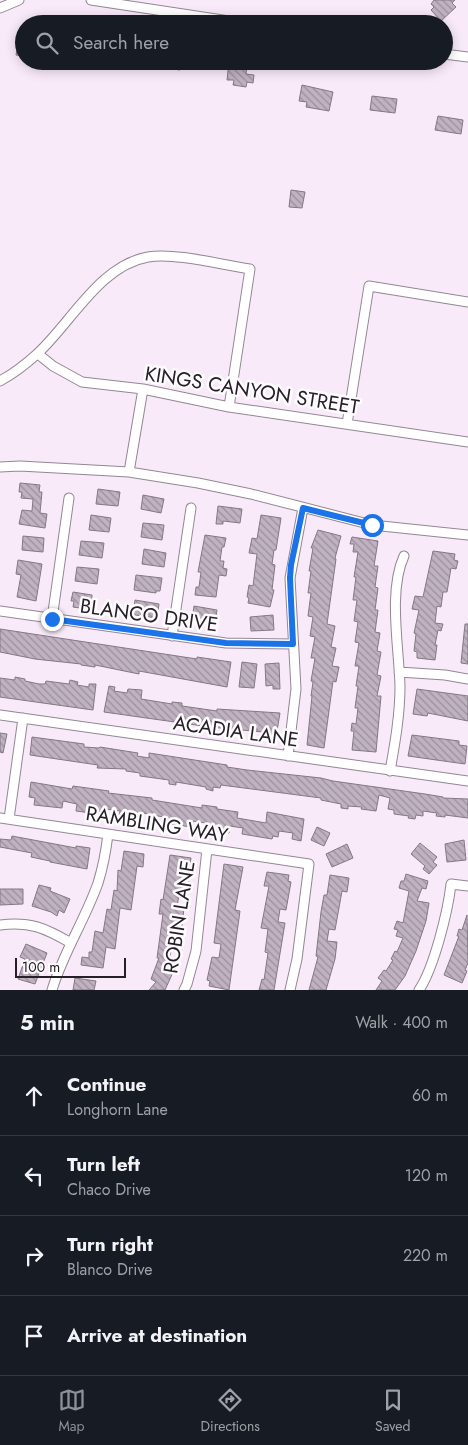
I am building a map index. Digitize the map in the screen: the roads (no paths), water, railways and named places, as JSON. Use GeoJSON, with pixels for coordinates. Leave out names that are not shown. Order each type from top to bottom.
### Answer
{"type":"FeatureCollection","features":[{"type":"Feature","properties":{"kind":"street"},"geometry":{"type":"LineString","coordinates":[[0,8],[19,0]]}},
{"type":"Feature","properties":{"kind":"street"},"geometry":{"type":"LineString","coordinates":[[91,0],[190,15]]}},
{"type":"Feature","properties":{"kind":"street"},"geometry":{"type":"LineString","coordinates":[[453,55],[468,57]]}},
{"type":"Feature","properties":{"kind":"street"},"geometry":{"type":"LineString","coordinates":[[0,381],[38,354],[105,278],[125,265],[148,257],[172,256],[250,269],[229,407]]}},
{"type":"Feature","properties":{"kind":"street"},"geometry":{"type":"LineString","coordinates":[[347,424],[369,286],[468,302]]}},
{"type":"Feature","properties":{"kind":"street","name":"KINGS CANYON STREET"},"geometry":{"type":"LineString","coordinates":[[38,354],[60,370],[82,382],[143,389],[229,407],[468,442]]}},
{"type":"Feature","properties":{"kind":"street"},"geometry":{"type":"LineString","coordinates":[[128,472],[143,389]]}},
{"type":"Feature","properties":{"kind":"street"},"geometry":{"type":"LineString","coordinates":[[0,467],[20,466],[128,472],[251,494],[372,525],[468,535]]}},
{"type":"Feature","properties":{"kind":"street"},"geometry":{"type":"LineString","coordinates":[[52,619],[69,498]]}},
{"type":"Feature","properties":{"kind":"street"},"geometry":{"type":"LineString","coordinates":[[172,636],[191,508]]}},
{"type":"Feature","properties":{"kind":"street"},"geometry":{"type":"LineString","coordinates":[[288,756],[296,689],[290,578],[303,508]]}},
{"type":"Feature","properties":{"kind":"street"},"geometry":{"type":"LineString","coordinates":[[390,771],[399,717],[395,591],[399,566],[404,556]]}},
{"type":"Feature","properties":{"kind":"street","name":"BLANCO DRIVE"},"geometry":{"type":"LineString","coordinates":[[0,611],[237,644],[293,644]]}},
{"type":"Feature","properties":{"kind":"street"},"geometry":{"type":"LineString","coordinates":[[399,672],[468,678]]}},
{"type":"Feature","properties":{"kind":"street","name":"ACADIA LANE"},"geometry":{"type":"LineString","coordinates":[[0,715],[468,781]]}},
{"type":"Feature","properties":{"kind":"street"},"geometry":{"type":"LineString","coordinates":[[5,818],[22,718]]}},
{"type":"Feature","properties":{"kind":"street","name":"RAMBLING WAY"},"geometry":{"type":"LineString","coordinates":[[5,818],[309,864],[290,990]]}},
{"type":"Feature","properties":{"kind":"street"},"geometry":{"type":"LineString","coordinates":[[52,990],[59,967],[97,885],[104,861],[108,834]]}},
{"type":"Feature","properties":{"kind":"street","name":"ROBIN LANE"},"geometry":{"type":"LineString","coordinates":[[184,990],[196,951],[207,849]]}},
{"type":"Feature","properties":{"kind":"street"},"geometry":{"type":"LineString","coordinates":[[418,990],[422,985],[436,947],[450,896],[451,884],[468,886]]}},
{"type":"Feature","properties":{"kind":"street"},"geometry":{"type":"LineString","coordinates":[[0,925],[32,924],[50,931],[70,943]]}}]}
